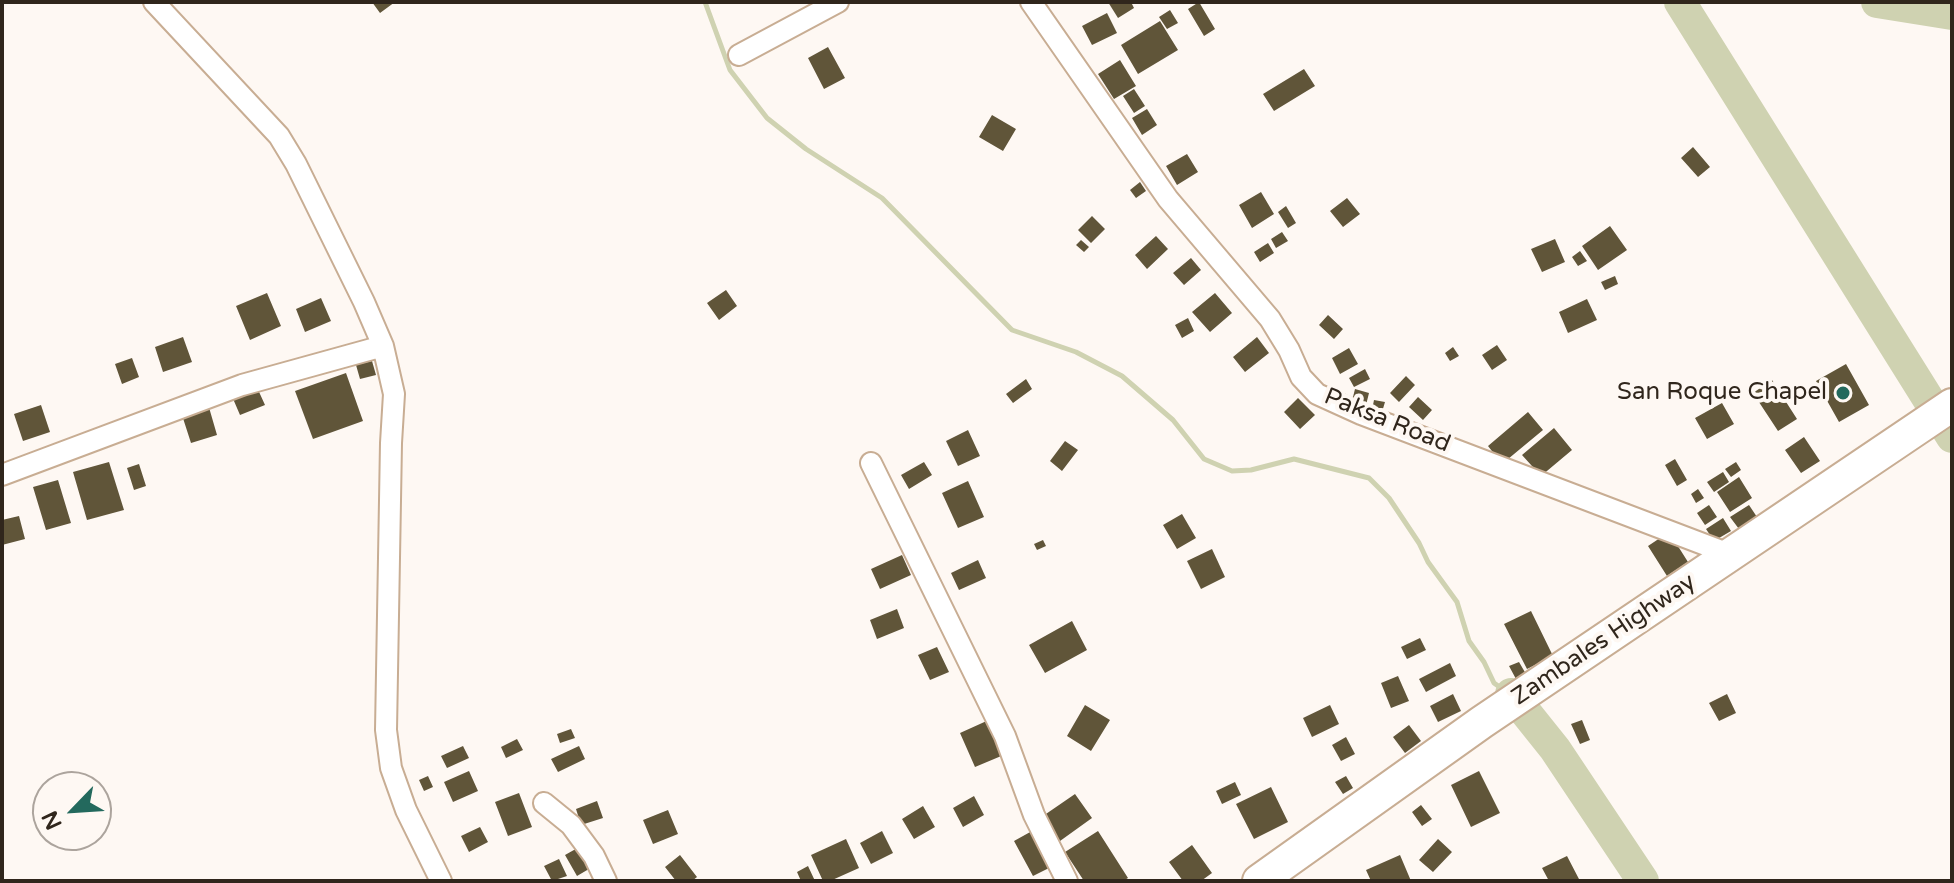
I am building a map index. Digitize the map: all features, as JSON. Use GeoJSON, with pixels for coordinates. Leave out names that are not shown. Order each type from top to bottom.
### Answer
{"type":"FeatureCollection","features":[{"type":"Feature","properties":{"kind":"main road","name":"Zambales Highway"},"geometry":{"type":"LineString","coordinates":[[1259,881],[1482,722],[1952,405]]}},
{"type":"Feature","properties":{"kind":"street"},"geometry":{"type":"LineString","coordinates":[[154,2],[279,136],[303,177],[383,346],[394,394],[390,459],[386,730],[391,768],[406,810],[441,881]]}},
{"type":"Feature","properties":{"kind":"street"},"geometry":{"type":"LineString","coordinates":[[739,55],[838,2]]}},
{"type":"Feature","properties":{"kind":"street","name":"Paksa Road"},"geometry":{"type":"LineString","coordinates":[[1031,2],[1168,199],[1270,319],[1301,377],[1317,394],[1361,414],[1732,555]]}},
{"type":"Feature","properties":{"kind":"street"},"geometry":{"type":"LineString","coordinates":[[2,475],[242,385],[383,346]]}},
{"type":"Feature","properties":{"kind":"street"},"geometry":{"type":"LineString","coordinates":[[871,463],[1005,736],[1034,815],[1067,881]]}},
{"type":"Feature","properties":{"kind":"street"},"geometry":{"type":"LineString","coordinates":[[544,803],[571,825],[594,856],[606,881]]}},
{"type":"Feature","properties":{"kind":"building"},"geometry":{"type":"Polygon","coordinates":[[[372,2],[395,2],[380,13],[372,2]]]}},
{"type":"Feature","properties":{"kind":"building"},"geometry":{"type":"Polygon","coordinates":[[[1108,2],[1131,2],[1134,8],[1118,18],[1108,2]]]}},
{"type":"Feature","properties":{"kind":"building"},"geometry":{"type":"Polygon","coordinates":[[[1199,2],[1215,29],[1204,36],[1188,9],[1199,2]]]}},
{"type":"Feature","properties":{"kind":"building"},"geometry":{"type":"Polygon","coordinates":[[[1170,10],[1178,23],[1167,29],[1159,17],[1170,10]]]}},
{"type":"Feature","properties":{"kind":"building"},"geometry":{"type":"Polygon","coordinates":[[[1107,13],[1117,33],[1092,45],[1082,26],[1107,13]]]}},
{"type":"Feature","properties":{"kind":"building"},"geometry":{"type":"Polygon","coordinates":[[[1160,21],[1178,50],[1138,74],[1121,45],[1160,21]]]}},
{"type":"Feature","properties":{"kind":"building"},"geometry":{"type":"Polygon","coordinates":[[[828,47],[845,78],[824,89],[808,58],[828,47]]]}},
{"type":"Feature","properties":{"kind":"building"},"geometry":{"type":"Polygon","coordinates":[[[1120,60],[1136,86],[1114,99],[1098,74],[1120,60]]]}},
{"type":"Feature","properties":{"kind":"building"},"geometry":{"type":"Polygon","coordinates":[[[1304,69],[1315,86],[1274,111],[1263,94],[1304,69]]]}},
{"type":"Feature","properties":{"kind":"building"},"geometry":{"type":"Polygon","coordinates":[[[1134,89],[1145,106],[1134,113],[1123,96],[1134,89]]]}},
{"type":"Feature","properties":{"kind":"building"},"geometry":{"type":"Polygon","coordinates":[[[1147,109],[1157,125],[1142,135],[1132,118],[1147,109]]]}},
{"type":"Feature","properties":{"kind":"building"},"geometry":{"type":"Polygon","coordinates":[[[992,115],[1016,129],[1003,151],[979,137],[992,115]]]}},
{"type":"Feature","properties":{"kind":"building"},"geometry":{"type":"Polygon","coordinates":[[[1693,147],[1710,167],[1698,177],[1681,158],[1693,147]]]}},
{"type":"Feature","properties":{"kind":"building"},"geometry":{"type":"Polygon","coordinates":[[[1187,154],[1198,172],[1177,185],[1166,166],[1187,154]]]}},
{"type":"Feature","properties":{"kind":"building"},"geometry":{"type":"Polygon","coordinates":[[[1140,182],[1146,191],[1136,198],[1130,190],[1140,182]]]}},
{"type":"Feature","properties":{"kind":"building"},"geometry":{"type":"Polygon","coordinates":[[[1261,192],[1274,214],[1252,228],[1239,205],[1261,192]]]}},
{"type":"Feature","properties":{"kind":"building"},"geometry":{"type":"Polygon","coordinates":[[[1347,198],[1360,214],[1343,227],[1330,211],[1347,198]]]}},
{"type":"Feature","properties":{"kind":"building"},"geometry":{"type":"Polygon","coordinates":[[[1286,206],[1296,223],[1288,228],[1278,212],[1286,206]]]}},
{"type":"Feature","properties":{"kind":"building"},"geometry":{"type":"Polygon","coordinates":[[[1092,216],[1105,229],[1091,243],[1078,230],[1092,216]]]}},
{"type":"Feature","properties":{"kind":"building"},"geometry":{"type":"Polygon","coordinates":[[[1610,226],[1627,250],[1598,270],[1582,246],[1610,226]]]}},
{"type":"Feature","properties":{"kind":"building"},"geometry":{"type":"Polygon","coordinates":[[[1282,232],[1288,241],[1276,248],[1271,239],[1282,232]]]}},
{"type":"Feature","properties":{"kind":"building"},"geometry":{"type":"Polygon","coordinates":[[[1156,236],[1168,249],[1147,269],[1135,255],[1156,236]]]}},
{"type":"Feature","properties":{"kind":"building"},"geometry":{"type":"Polygon","coordinates":[[[1555,239],[1565,262],[1542,272],[1531,249],[1555,239]]]}},
{"type":"Feature","properties":{"kind":"building"},"geometry":{"type":"Polygon","coordinates":[[[1081,240],[1089,247],[1084,252],[1076,245],[1081,240]]]}},
{"type":"Feature","properties":{"kind":"building"},"geometry":{"type":"Polygon","coordinates":[[[1268,243],[1274,253],[1260,262],[1254,252],[1268,243]]]}},
{"type":"Feature","properties":{"kind":"building"},"geometry":{"type":"Polygon","coordinates":[[[1580,251],[1587,261],[1578,266],[1572,257],[1580,251]]]}},
{"type":"Feature","properties":{"kind":"building"},"geometry":{"type":"Polygon","coordinates":[[[1191,258],[1201,270],[1184,285],[1173,273],[1191,258]]]}},
{"type":"Feature","properties":{"kind":"building"},"geometry":{"type":"Polygon","coordinates":[[[1615,276],[1618,284],[1605,290],[1601,282],[1615,276]]]}},
{"type":"Feature","properties":{"kind":"building"},"geometry":{"type":"Polygon","coordinates":[[[726,290],[737,306],[719,320],[707,303],[726,290]]]}},
{"type":"Feature","properties":{"kind":"building"},"geometry":{"type":"Polygon","coordinates":[[[267,293],[281,326],[250,340],[236,306],[267,293]]]}},
{"type":"Feature","properties":{"kind":"building"},"geometry":{"type":"Polygon","coordinates":[[[1215,293],[1232,313],[1210,332],[1192,312],[1215,293]]]}},
{"type":"Feature","properties":{"kind":"building"},"geometry":{"type":"Polygon","coordinates":[[[321,298],[331,321],[305,332],[296,309],[321,298]]]}},
{"type":"Feature","properties":{"kind":"building"},"geometry":{"type":"Polygon","coordinates":[[[1587,299],[1597,320],[1568,333],[1559,312],[1587,299]]]}},
{"type":"Feature","properties":{"kind":"building"},"geometry":{"type":"Polygon","coordinates":[[[1328,315],[1343,329],[1334,339],[1319,325],[1328,315]]]}},
{"type":"Feature","properties":{"kind":"building"},"geometry":{"type":"Polygon","coordinates":[[[1188,318],[1194,331],[1182,338],[1175,325],[1188,318]]]}},
{"type":"Feature","properties":{"kind":"building"},"geometry":{"type":"Polygon","coordinates":[[[183,337],[192,362],[163,372],[155,347],[183,337]]]}},
{"type":"Feature","properties":{"kind":"building"},"geometry":{"type":"Polygon","coordinates":[[[1257,337],[1269,353],[1245,372],[1233,357],[1257,337]]]}},
{"type":"Feature","properties":{"kind":"building"},"geometry":{"type":"Polygon","coordinates":[[[1497,345],[1507,360],[1492,370],[1482,355],[1497,345]]]}},
{"type":"Feature","properties":{"kind":"building"},"geometry":{"type":"Polygon","coordinates":[[[1453,347],[1459,356],[1450,361],[1445,353],[1453,347]]]}},
{"type":"Feature","properties":{"kind":"building"},"geometry":{"type":"Polygon","coordinates":[[[1349,348],[1358,364],[1340,374],[1332,358],[1349,348]]]}},
{"type":"Feature","properties":{"kind":"building"},"geometry":{"type":"Polygon","coordinates":[[[132,358],[139,377],[122,384],[115,364],[132,358]]]}},
{"type":"Feature","properties":{"kind":"building"},"geometry":{"type":"Polygon","coordinates":[[[372,361],[376,375],[360,379],[356,365],[372,361]]]}},
{"type":"Feature","properties":{"kind":"building","name":"San Roque Chapel"},"geometry":{"type":"Polygon","coordinates":[[[1846,364],[1869,405],[1839,422],[1816,381],[1846,364]]]}},
{"type":"Feature","properties":{"kind":"building"},"geometry":{"type":"Polygon","coordinates":[[[1365,369],[1370,379],[1354,387],[1349,378],[1365,369]]]}},
{"type":"Feature","properties":{"kind":"building"},"geometry":{"type":"Polygon","coordinates":[[[346,373],[363,421],[313,439],[295,391],[346,373]]]}},
{"type":"Feature","properties":{"kind":"building"},"geometry":{"type":"Polygon","coordinates":[[[1406,376],[1415,385],[1399,402],[1390,393],[1406,376]]]}},
{"type":"Feature","properties":{"kind":"building"},"geometry":{"type":"Polygon","coordinates":[[[1026,379],[1032,389],[1013,403],[1006,394],[1026,379]]]}},
{"type":"Feature","properties":{"kind":"building"},"geometry":{"type":"Polygon","coordinates":[[[1772,380],[1797,419],[1778,431],[1753,393],[1772,380]]]}},
{"type":"Feature","properties":{"kind":"building"},"geometry":{"type":"Polygon","coordinates":[[[255,383],[265,405],[240,415],[231,394],[255,383]]]}},
{"type":"Feature","properties":{"kind":"building"},"geometry":{"type":"Polygon","coordinates":[[[1355,389],[1369,393],[1366,405],[1352,401],[1355,389]]]}},
{"type":"Feature","properties":{"kind":"building"},"geometry":{"type":"Polygon","coordinates":[[[1418,397],[1432,410],[1423,420],[1409,407],[1418,397]]]}},
{"type":"Feature","properties":{"kind":"building"},"geometry":{"type":"Polygon","coordinates":[[[1298,398],[1315,415],[1300,429],[1284,412],[1298,398]]]}},
{"type":"Feature","properties":{"kind":"building"},"geometry":{"type":"Polygon","coordinates":[[[1374,400],[1385,402],[1382,412],[1372,410],[1374,400]]]}},
{"type":"Feature","properties":{"kind":"building"},"geometry":{"type":"Polygon","coordinates":[[[1722,403],[1734,424],[1707,439],[1695,418],[1722,403]]]}},
{"type":"Feature","properties":{"kind":"building"},"geometry":{"type":"Polygon","coordinates":[[[208,404],[217,435],[191,443],[181,412],[208,404]]]}},
{"type":"Feature","properties":{"kind":"building"},"geometry":{"type":"Polygon","coordinates":[[[41,405],[50,432],[23,441],[14,414],[41,405]]]}},
{"type":"Feature","properties":{"kind":"building"},"geometry":{"type":"Polygon","coordinates":[[[1528,412],[1543,430],[1502,464],[1488,446],[1528,412]]]}},
{"type":"Feature","properties":{"kind":"building"},"geometry":{"type":"Polygon","coordinates":[[[1554,428],[1572,450],[1541,476],[1522,455],[1554,428]]]}},
{"type":"Feature","properties":{"kind":"building"},"geometry":{"type":"Polygon","coordinates":[[[968,430],[980,456],[958,466],[946,441],[968,430]]]}},
{"type":"Feature","properties":{"kind":"building"},"geometry":{"type":"Polygon","coordinates":[[[1804,437],[1820,461],[1801,473],[1785,450],[1804,437]]]}},
{"type":"Feature","properties":{"kind":"building"},"geometry":{"type":"Polygon","coordinates":[[[1065,441],[1078,450],[1062,471],[1050,461],[1065,441]]]}},
{"type":"Feature","properties":{"kind":"building"},"geometry":{"type":"Polygon","coordinates":[[[1675,459],[1687,480],[1677,486],[1665,465],[1675,459]]]}},
{"type":"Feature","properties":{"kind":"building"},"geometry":{"type":"Polygon","coordinates":[[[109,462],[124,510],[87,520],[73,472],[109,462]]]}},
{"type":"Feature","properties":{"kind":"building"},"geometry":{"type":"Polygon","coordinates":[[[924,462],[932,475],[909,489],[901,475],[924,462]]]}},
{"type":"Feature","properties":{"kind":"building"},"geometry":{"type":"Polygon","coordinates":[[[1736,462],[1741,470],[1731,477],[1725,469],[1736,462]]]}},
{"type":"Feature","properties":{"kind":"building"},"geometry":{"type":"Polygon","coordinates":[[[139,464],[146,486],[134,490],[127,468],[139,464]]]}},
{"type":"Feature","properties":{"kind":"building"},"geometry":{"type":"Polygon","coordinates":[[[1723,472],[1729,482],[1714,492],[1707,482],[1723,472]]]}},
{"type":"Feature","properties":{"kind":"building"},"geometry":{"type":"Polygon","coordinates":[[[1739,477],[1752,498],[1730,512],[1717,492],[1739,477]]]}},
{"type":"Feature","properties":{"kind":"building"},"geometry":{"type":"Polygon","coordinates":[[[58,480],[71,523],[46,530],[33,487],[58,480]]]}},
{"type":"Feature","properties":{"kind":"building"},"geometry":{"type":"Polygon","coordinates":[[[968,481],[984,517],[958,528],[942,493],[968,481]]]}},
{"type":"Feature","properties":{"kind":"building"},"geometry":{"type":"Polygon","coordinates":[[[1698,489],[1704,498],[1696,503],[1691,494],[1698,489]]]}},
{"type":"Feature","properties":{"kind":"building"},"geometry":{"type":"Polygon","coordinates":[[[1709,505],[1717,517],[1705,525],[1697,513],[1709,505]]]}},
{"type":"Feature","properties":{"kind":"building"},"geometry":{"type":"Polygon","coordinates":[[[1749,505],[1757,517],[1739,529],[1730,517],[1749,505]]]}},
{"type":"Feature","properties":{"kind":"building"},"geometry":{"type":"Polygon","coordinates":[[[1182,514],[1196,538],[1177,549],[1163,525],[1182,514]]]}},
{"type":"Feature","properties":{"kind":"building"},"geometry":{"type":"Polygon","coordinates":[[[19,516],[25,539],[2,545],[2,520],[19,516]]]}},
{"type":"Feature","properties":{"kind":"building"},"geometry":{"type":"Polygon","coordinates":[[[1723,518],[1731,531],[1714,541],[1706,529],[1723,518]]]}},
{"type":"Feature","properties":{"kind":"building"},"geometry":{"type":"Polygon","coordinates":[[[1669,532],[1688,562],[1667,576],[1648,546],[1669,532]]]}},
{"type":"Feature","properties":{"kind":"building"},"geometry":{"type":"Polygon","coordinates":[[[1043,540],[1046,546],[1037,550],[1034,544],[1043,540]]]}},
{"type":"Feature","properties":{"kind":"building"},"geometry":{"type":"Polygon","coordinates":[[[1212,549],[1225,577],[1201,589],[1187,561],[1212,549]]]}},
{"type":"Feature","properties":{"kind":"building"},"geometry":{"type":"Polygon","coordinates":[[[902,555],[911,575],[880,589],[871,569],[902,555]]]}},
{"type":"Feature","properties":{"kind":"building"},"geometry":{"type":"Polygon","coordinates":[[[978,560],[986,578],[959,590],[951,573],[978,560]]]}},
{"type":"Feature","properties":{"kind":"building"},"geometry":{"type":"Polygon","coordinates":[[[897,609],[904,628],[877,639],[870,620],[897,609]]]}},
{"type":"Feature","properties":{"kind":"building"},"geometry":{"type":"Polygon","coordinates":[[[1531,611],[1553,656],[1527,669],[1504,624],[1531,611]]]}},
{"type":"Feature","properties":{"kind":"building"},"geometry":{"type":"Polygon","coordinates":[[[1072,621],[1087,650],[1045,673],[1029,645],[1072,621]]]}},
{"type":"Feature","properties":{"kind":"building"},"geometry":{"type":"Polygon","coordinates":[[[1420,638],[1426,650],[1407,659],[1401,647],[1420,638]]]}},
{"type":"Feature","properties":{"kind":"building"},"geometry":{"type":"Polygon","coordinates":[[[937,647],[949,672],[930,680],[918,655],[937,647]]]}},
{"type":"Feature","properties":{"kind":"building"},"geometry":{"type":"Polygon","coordinates":[[[1519,662],[1526,674],[1516,679],[1509,666],[1519,662]]]}},
{"type":"Feature","properties":{"kind":"building"},"geometry":{"type":"Polygon","coordinates":[[[1450,663],[1456,676],[1426,692],[1419,679],[1450,663]]]}},
{"type":"Feature","properties":{"kind":"building"},"geometry":{"type":"Polygon","coordinates":[[[1398,676],[1409,701],[1391,708],[1381,683],[1398,676]]]}},
{"type":"Feature","properties":{"kind":"building"},"geometry":{"type":"Polygon","coordinates":[[[1453,694],[1461,711],[1438,722],[1430,706],[1453,694]]]}},
{"type":"Feature","properties":{"kind":"building"},"geometry":{"type":"Polygon","coordinates":[[[1727,694],[1736,713],[1719,721],[1709,703],[1727,694]]]}},
{"type":"Feature","properties":{"kind":"building"},"geometry":{"type":"Polygon","coordinates":[[[1085,705],[1110,720],[1091,751],[1067,736],[1085,705]]]}},
{"type":"Feature","properties":{"kind":"building"},"geometry":{"type":"Polygon","coordinates":[[[1330,705],[1339,724],[1312,737],[1303,718],[1330,705]]]}},
{"type":"Feature","properties":{"kind":"building"},"geometry":{"type":"Polygon","coordinates":[[[991,719],[1006,754],[975,767],[960,733],[991,719]]]}},
{"type":"Feature","properties":{"kind":"building"},"geometry":{"type":"Polygon","coordinates":[[[1582,720],[1590,740],[1580,744],[1571,724],[1582,720]]]}},
{"type":"Feature","properties":{"kind":"building"},"geometry":{"type":"Polygon","coordinates":[[[1409,725],[1421,741],[1405,753],[1393,737],[1409,725]]]}},
{"type":"Feature","properties":{"kind":"building"},"geometry":{"type":"Polygon","coordinates":[[[571,729],[575,738],[560,743],[557,734],[571,729]]]}},
{"type":"Feature","properties":{"kind":"building"},"geometry":{"type":"Polygon","coordinates":[[[1346,737],[1355,754],[1341,761],[1332,745],[1346,737]]]}},
{"type":"Feature","properties":{"kind":"building"},"geometry":{"type":"Polygon","coordinates":[[[517,739],[523,750],[506,758],[501,747],[517,739]]]}},
{"type":"Feature","properties":{"kind":"building"},"geometry":{"type":"Polygon","coordinates":[[[463,746],[469,758],[447,768],[441,756],[463,746]]]}},
{"type":"Feature","properties":{"kind":"building"},"geometry":{"type":"Polygon","coordinates":[[[579,746],[585,759],[558,772],[551,759],[579,746]]]}},
{"type":"Feature","properties":{"kind":"building"},"geometry":{"type":"Polygon","coordinates":[[[469,771],[478,791],[453,802],[444,782],[469,771]]]}},
{"type":"Feature","properties":{"kind":"building"},"geometry":{"type":"Polygon","coordinates":[[[1479,771],[1500,813],[1471,827],[1451,785],[1479,771]]]}},
{"type":"Feature","properties":{"kind":"building"},"geometry":{"type":"Polygon","coordinates":[[[428,776],[433,787],[424,791],[419,780],[428,776]]]}},
{"type":"Feature","properties":{"kind":"building"},"geometry":{"type":"Polygon","coordinates":[[[1346,776],[1353,788],[1343,794],[1335,782],[1346,776]]]}},
{"type":"Feature","properties":{"kind":"building"},"geometry":{"type":"Polygon","coordinates":[[[1235,782],[1241,795],[1222,804],[1216,791],[1235,782]]]}},
{"type":"Feature","properties":{"kind":"building"},"geometry":{"type":"Polygon","coordinates":[[[1271,787],[1288,822],[1254,839],[1236,804],[1271,787]]]}},
{"type":"Feature","properties":{"kind":"building"},"geometry":{"type":"Polygon","coordinates":[[[519,793],[532,827],[508,836],[495,802],[519,793]]]}},
{"type":"Feature","properties":{"kind":"building"},"geometry":{"type":"Polygon","coordinates":[[[1075,794],[1092,818],[1060,841],[1043,816],[1075,794]]]}},
{"type":"Feature","properties":{"kind":"building"},"geometry":{"type":"Polygon","coordinates":[[[974,796],[984,815],[963,827],[953,808],[974,796]]]}},
{"type":"Feature","properties":{"kind":"building"},"geometry":{"type":"Polygon","coordinates":[[[597,801],[603,818],[581,825],[576,809],[597,801]]]}},
{"type":"Feature","properties":{"kind":"building"},"geometry":{"type":"Polygon","coordinates":[[[1421,805],[1432,819],[1422,826],[1412,812],[1421,805]]]}},
{"type":"Feature","properties":{"kind":"building"},"geometry":{"type":"Polygon","coordinates":[[[923,806],[935,827],[914,839],[902,819],[923,806]]]}},
{"type":"Feature","properties":{"kind":"building"},"geometry":{"type":"Polygon","coordinates":[[[668,810],[678,834],[653,844],[643,820],[668,810]]]}},
{"type":"Feature","properties":{"kind":"building"},"geometry":{"type":"Polygon","coordinates":[[[480,827],[488,842],[469,852],[461,836],[480,827]]]}},
{"type":"Feature","properties":{"kind":"building"},"geometry":{"type":"Polygon","coordinates":[[[882,831],[893,853],[871,864],[860,843],[882,831]]]}},
{"type":"Feature","properties":{"kind":"building"},"geometry":{"type":"Polygon","coordinates":[[[1032,831],[1051,867],[1033,876],[1014,841],[1032,831]]]}},
{"type":"Feature","properties":{"kind":"building"},"geometry":{"type":"Polygon","coordinates":[[[1098,831],[1128,878],[1123,881],[1084,881],[1065,852],[1098,831]]]}},
{"type":"Feature","properties":{"kind":"building"},"geometry":{"type":"Polygon","coordinates":[[[846,839],[859,868],[823,881],[811,855],[846,839]]]}},
{"type":"Feature","properties":{"kind":"building"},"geometry":{"type":"Polygon","coordinates":[[[1438,839],[1452,852],[1433,872],[1419,860],[1438,839]]]}},
{"type":"Feature","properties":{"kind":"building"},"geometry":{"type":"Polygon","coordinates":[[[1192,845],[1212,873],[1201,881],[1183,881],[1169,862],[1192,845]]]}},
{"type":"Feature","properties":{"kind":"building"},"geometry":{"type":"Polygon","coordinates":[[[581,846],[594,866],[577,876],[565,855],[581,846]]]}},
{"type":"Feature","properties":{"kind":"building"},"geometry":{"type":"Polygon","coordinates":[[[680,855],[697,877],[692,881],[676,881],[665,867],[680,855]]]}},
{"type":"Feature","properties":{"kind":"building"},"geometry":{"type":"Polygon","coordinates":[[[1400,855],[1411,881],[1371,881],[1366,870],[1400,855]]]}},
{"type":"Feature","properties":{"kind":"building"},"geometry":{"type":"Polygon","coordinates":[[[1567,856],[1580,881],[1549,881],[1542,868],[1567,856]]]}},
{"type":"Feature","properties":{"kind":"building"},"geometry":{"type":"Polygon","coordinates":[[[559,859],[567,876],[552,881],[544,866],[559,859]]]}},
{"type":"Feature","properties":{"kind":"building"},"geometry":{"type":"Polygon","coordinates":[[[808,866],[815,881],[801,881],[797,872],[808,866]]]}},
{"type":"Feature","properties":{"kind":"waterway"},"geometry":{"type":"LineString","coordinates":[[705,2],[730,70],[767,118],[806,149],[882,198],[1012,330],[1076,352],[1122,376],[1173,420],[1204,459],[1232,471],[1251,470],[1294,459],[1369,478],[1389,498],[1419,543],[1428,562],[1457,602],[1469,641],[1494,683],[1508,693]]}},
{"type":"Feature","properties":{"kind":"waterway"},"geometry":{"type":"LineString","coordinates":[[1680,2],[1952,437]]}},
{"type":"Feature","properties":{"kind":"waterway"},"geometry":{"type":"LineString","coordinates":[[1877,2],[1952,14]]}},
{"type":"Feature","properties":{"kind":"waterway"},"geometry":{"type":"LineString","coordinates":[[1511,694],[1555,749],[1643,881]]}},
{"type":"Feature","properties":{"kind":"place","name":"San Roque Chapel"},"geometry":{"type":"Point","coordinates":[1843,393]}}]}
